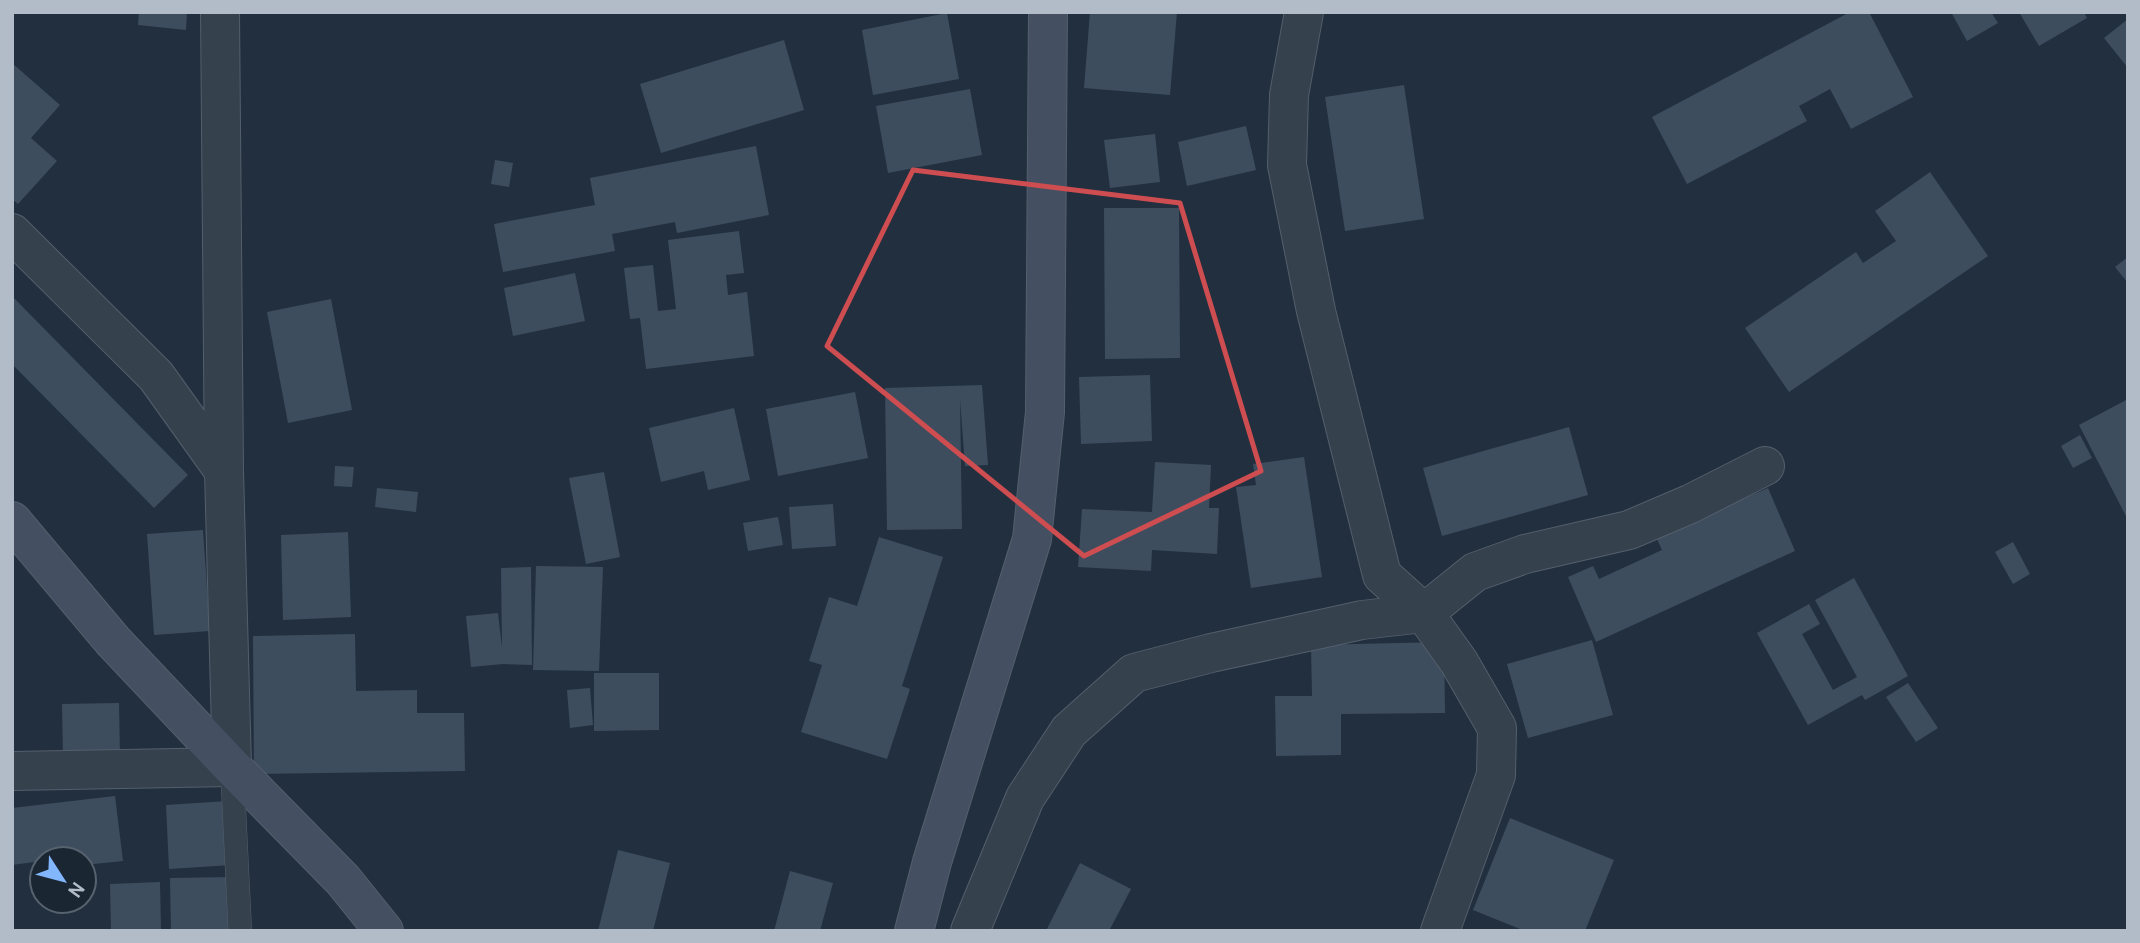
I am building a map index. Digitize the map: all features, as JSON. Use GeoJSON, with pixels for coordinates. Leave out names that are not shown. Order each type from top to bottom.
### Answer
{"type":"FeatureCollection","features":[{"type":"Feature","properties":{"kind":"main road"},"geometry":{"type":"LineString","coordinates":[[914,931],[932,862],[1032,539],[1045,412],[1048,12]]}},
{"type":"Feature","properties":{"kind":"main road"},"geometry":{"type":"LineString","coordinates":[[12,521],[113,641],[343,880],[384,931]]}},
{"type":"Feature","properties":{"kind":"street"},"geometry":{"type":"LineString","coordinates":[[12,771],[232,767],[224,471],[220,12]]}},
{"type":"Feature","properties":{"kind":"street"},"geometry":{"type":"LineString","coordinates":[[1304,12],[1289,95],[1287,165],[1316,311],[1382,575],[1424,613],[1459,662],[1497,728],[1496,775],[1440,931]]}},
{"type":"Feature","properties":{"kind":"street"},"geometry":{"type":"LineString","coordinates":[[12,233],[156,376],[224,471]]}},
{"type":"Feature","properties":{"kind":"street"},"geometry":{"type":"LineString","coordinates":[[970,931],[1025,798],[1069,731],[1134,673],[1362,620],[1424,613],[1475,572],[1525,554],[1629,530],[1765,466]]}},
{"type":"Feature","properties":{"kind":"lane"},"geometry":{"type":"LineString","coordinates":[[232,767],[240,931]]}},
{"type":"Feature","properties":{"kind":"highlighted area"},"geometry":{"type":"Polygon","coordinates":[[[913,170],[1180,203],[1261,471],[1084,556],[827,346],[913,170]]]}},
{"type":"Feature","properties":{"kind":"building"},"geometry":{"type":"Polygon","coordinates":[[[139,12],[187,12],[186,30],[138,25],[139,12]]]}},
{"type":"Feature","properties":{"kind":"building"},"geometry":{"type":"Polygon","coordinates":[[[1090,12],[1177,12],[1170,95],[1084,88],[1090,12]]]}},
{"type":"Feature","properties":{"kind":"building"},"geometry":{"type":"Polygon","coordinates":[[[1850,12],[1869,12],[1913,97],[1851,129],[1830,89],[1799,106],[1807,121],[1687,184],[1652,117],[1850,12]]]}},
{"type":"Feature","properties":{"kind":"building"},"geometry":{"type":"Polygon","coordinates":[[[1951,12],[1991,12],[1998,23],[1967,41],[1951,12]]]}},
{"type":"Feature","properties":{"kind":"building"},"geometry":{"type":"Polygon","coordinates":[[[2019,12],[2084,12],[2087,18],[2039,46],[2019,12]]]}},
{"type":"Feature","properties":{"kind":"building"},"geometry":{"type":"Polygon","coordinates":[[[947,13],[959,79],[873,95],[862,30],[947,13]]]}},
{"type":"Feature","properties":{"kind":"building"},"geometry":{"type":"Polygon","coordinates":[[[2128,19],[2128,68],[2104,38],[2128,19]]]}},
{"type":"Feature","properties":{"kind":"building"},"geometry":{"type":"Polygon","coordinates":[[[784,40],[804,110],[661,153],[640,84],[784,40]]]}},
{"type":"Feature","properties":{"kind":"building"},"geometry":{"type":"Polygon","coordinates":[[[12,63],[60,105],[31,138],[57,161],[18,204],[12,199],[12,63]]]}},
{"type":"Feature","properties":{"kind":"building"},"geometry":{"type":"Polygon","coordinates":[[[1404,85],[1424,219],[1345,231],[1325,97],[1404,85]]]}},
{"type":"Feature","properties":{"kind":"building"},"geometry":{"type":"Polygon","coordinates":[[[970,89],[982,155],[888,173],[876,106],[970,89]]]}},
{"type":"Feature","properties":{"kind":"building"},"geometry":{"type":"Polygon","coordinates":[[[1246,126],[1256,170],[1187,186],[1178,142],[1246,126]]]}},
{"type":"Feature","properties":{"kind":"building"},"geometry":{"type":"Polygon","coordinates":[[[1155,134],[1160,182],[1110,188],[1104,140],[1155,134]]]}},
{"type":"Feature","properties":{"kind":"building"},"geometry":{"type":"Polygon","coordinates":[[[756,146],[769,215],[677,233],[675,222],[612,234],[615,251],[503,272],[494,224],[595,205],[590,178],[756,146]]]}},
{"type":"Feature","properties":{"kind":"building"},"geometry":{"type":"Polygon","coordinates":[[[495,160],[513,163],[509,187],[491,184],[495,160]]]}},
{"type":"Feature","properties":{"kind":"building"},"geometry":{"type":"Polygon","coordinates":[[[1930,172],[1988,256],[1789,392],[1745,328],[1856,252],[1863,263],[1896,241],[1875,211],[1930,172]]]}},
{"type":"Feature","properties":{"kind":"building"},"geometry":{"type":"Polygon","coordinates":[[[1104,208],[1179,208],[1180,358],[1105,359],[1104,208]]]}},
{"type":"Feature","properties":{"kind":"building"},"geometry":{"type":"Polygon","coordinates":[[[739,231],[744,273],[726,275],[728,295],[747,292],[754,356],[646,369],[640,318],[630,319],[624,268],[653,265],[658,311],[676,309],[668,240],[739,231]]]}},
{"type":"Feature","properties":{"kind":"building"},"geometry":{"type":"Polygon","coordinates":[[[2128,257],[2128,283],[2115,267],[2128,257]]]}},
{"type":"Feature","properties":{"kind":"building"},"geometry":{"type":"Polygon","coordinates":[[[575,273],[585,321],[513,336],[504,288],[575,273]]]}},
{"type":"Feature","properties":{"kind":"building"},"geometry":{"type":"Polygon","coordinates":[[[12,296],[188,475],[154,508],[12,364],[12,296]]]}},
{"type":"Feature","properties":{"kind":"building"},"geometry":{"type":"Polygon","coordinates":[[[331,299],[352,410],[288,423],[267,312],[331,299]]]}},
{"type":"Feature","properties":{"kind":"building"},"geometry":{"type":"Polygon","coordinates":[[[1150,375],[1152,441],[1081,444],[1079,377],[1150,375]]]}},
{"type":"Feature","properties":{"kind":"building"},"geometry":{"type":"Polygon","coordinates":[[[982,385],[988,465],[965,466],[960,399],[962,529],[887,530],[885,388],[982,385]]]}},
{"type":"Feature","properties":{"kind":"building"},"geometry":{"type":"Polygon","coordinates":[[[855,392],[868,458],[778,476],[766,409],[855,392]]]}},
{"type":"Feature","properties":{"kind":"building"},"geometry":{"type":"Polygon","coordinates":[[[2128,399],[2128,520],[2079,425],[2128,399]]]}},
{"type":"Feature","properties":{"kind":"building"},"geometry":{"type":"Polygon","coordinates":[[[734,408],[750,480],[708,490],[704,471],[661,482],[649,428],[734,408]]]}},
{"type":"Feature","properties":{"kind":"building"},"geometry":{"type":"Polygon","coordinates":[[[1569,427],[1588,495],[1442,536],[1423,468],[1569,427]]]}},
{"type":"Feature","properties":{"kind":"building"},"geometry":{"type":"Polygon","coordinates":[[[2080,435],[2092,458],[2073,468],[2061,446],[2080,435]]]}},
{"type":"Feature","properties":{"kind":"building"},"geometry":{"type":"Polygon","coordinates":[[[1304,457],[1322,577],[1251,588],[1236,487],[1256,485],[1253,464],[1304,457]]]}},
{"type":"Feature","properties":{"kind":"building"},"geometry":{"type":"Polygon","coordinates":[[[1155,462],[1211,465],[1209,508],[1219,508],[1217,554],[1152,550],[1151,571],[1078,567],[1082,509],[1152,512],[1155,462]]]}},
{"type":"Feature","properties":{"kind":"building"},"geometry":{"type":"Polygon","coordinates":[[[335,466],[354,467],[352,487],[334,486],[335,466]]]}},
{"type":"Feature","properties":{"kind":"building"},"geometry":{"type":"Polygon","coordinates":[[[604,472],[620,557],[586,564],[569,478],[604,472]]]}},
{"type":"Feature","properties":{"kind":"building"},"geometry":{"type":"Polygon","coordinates":[[[377,488],[418,492],[416,512],[375,507],[377,488]]]}},
{"type":"Feature","properties":{"kind":"building"},"geometry":{"type":"Polygon","coordinates":[[[1768,488],[1795,551],[1596,642],[1568,577],[1593,566],[1599,579],[1662,550],[1656,537],[1768,488]]]}},
{"type":"Feature","properties":{"kind":"building"},"geometry":{"type":"Polygon","coordinates":[[[833,504],[836,546],[792,549],[789,507],[833,504]]]}},
{"type":"Feature","properties":{"kind":"building"},"geometry":{"type":"Polygon","coordinates":[[[778,517],[783,545],[748,551],[743,523],[778,517]]]}},
{"type":"Feature","properties":{"kind":"building"},"geometry":{"type":"Polygon","coordinates":[[[203,530],[210,631],[154,635],[147,534],[203,530]]]}},
{"type":"Feature","properties":{"kind":"building"},"geometry":{"type":"Polygon","coordinates":[[[348,532],[351,617],[283,620],[281,535],[348,532]]]}},
{"type":"Feature","properties":{"kind":"building"},"geometry":{"type":"Polygon","coordinates":[[[879,537],[943,557],[902,686],[910,689],[887,759],[801,732],[822,665],[809,661],[829,597],[857,606],[879,537]]]}},
{"type":"Feature","properties":{"kind":"building"},"geometry":{"type":"Polygon","coordinates":[[[2013,542],[2030,574],[2013,584],[1995,552],[2013,542]]]}},
{"type":"Feature","properties":{"kind":"building"},"geometry":{"type":"Polygon","coordinates":[[[536,566],[603,567],[599,671],[533,670],[536,566]]]}},
{"type":"Feature","properties":{"kind":"building"},"geometry":{"type":"Polygon","coordinates":[[[531,567],[532,665],[471,667],[466,616],[498,613],[502,648],[501,568],[531,567]]]}},
{"type":"Feature","properties":{"kind":"building"},"geometry":{"type":"Polygon","coordinates":[[[1854,578],[1908,676],[1865,700],[1862,695],[1808,725],[1757,633],[1809,604],[1820,624],[1802,634],[1833,690],[1857,677],[1815,600],[1854,578]]]}},
{"type":"Feature","properties":{"kind":"building"},"geometry":{"type":"Polygon","coordinates":[[[355,634],[356,691],[417,690],[417,713],[464,713],[465,771],[254,774],[253,636],[355,634]]]}},
{"type":"Feature","properties":{"kind":"building"},"geometry":{"type":"Polygon","coordinates":[[[1592,640],[1613,715],[1528,738],[1507,664],[1592,640]]]}},
{"type":"Feature","properties":{"kind":"building"},"geometry":{"type":"Polygon","coordinates":[[[1444,642],[1445,713],[1341,714],[1341,755],[1276,756],[1275,696],[1312,696],[1311,645],[1444,642]]]}},
{"type":"Feature","properties":{"kind":"building"},"geometry":{"type":"Polygon","coordinates":[[[594,673],[659,673],[659,730],[594,731],[594,673]]]}},
{"type":"Feature","properties":{"kind":"building"},"geometry":{"type":"Polygon","coordinates":[[[1908,683],[1938,728],[1916,742],[1886,697],[1908,683]]]}},
{"type":"Feature","properties":{"kind":"building"},"geometry":{"type":"Polygon","coordinates":[[[590,688],[593,725],[570,728],[567,690],[590,688]]]}},
{"type":"Feature","properties":{"kind":"building"},"geometry":{"type":"Polygon","coordinates":[[[119,703],[120,756],[63,757],[62,704],[119,703]]]}},
{"type":"Feature","properties":{"kind":"building"},"geometry":{"type":"Polygon","coordinates":[[[115,796],[123,861],[98,864],[98,845],[28,845],[28,863],[12,865],[12,808],[115,796]]]}},
{"type":"Feature","properties":{"kind":"building"},"geometry":{"type":"Polygon","coordinates":[[[228,801],[231,865],[169,869],[166,805],[228,801]]]}},
{"type":"Feature","properties":{"kind":"building"},"geometry":{"type":"Polygon","coordinates":[[[1510,818],[1614,860],[1585,931],[1525,931],[1473,910],[1510,818]]]}},
{"type":"Feature","properties":{"kind":"building"},"geometry":{"type":"Polygon","coordinates":[[[618,850],[670,863],[653,931],[598,931],[618,850]]]}},
{"type":"Feature","properties":{"kind":"building"},"geometry":{"type":"Polygon","coordinates":[[[1080,863],[1131,889],[1109,931],[1046,931],[1080,863]]]}},
{"type":"Feature","properties":{"kind":"building"},"geometry":{"type":"Polygon","coordinates":[[[790,871],[833,883],[820,931],[774,931],[790,871]]]}},
{"type":"Feature","properties":{"kind":"building"},"geometry":{"type":"Polygon","coordinates":[[[232,877],[233,931],[171,931],[170,878],[232,877]]]}},
{"type":"Feature","properties":{"kind":"building"},"geometry":{"type":"Polygon","coordinates":[[[160,882],[161,931],[111,931],[110,884],[160,882]]]}}]}
